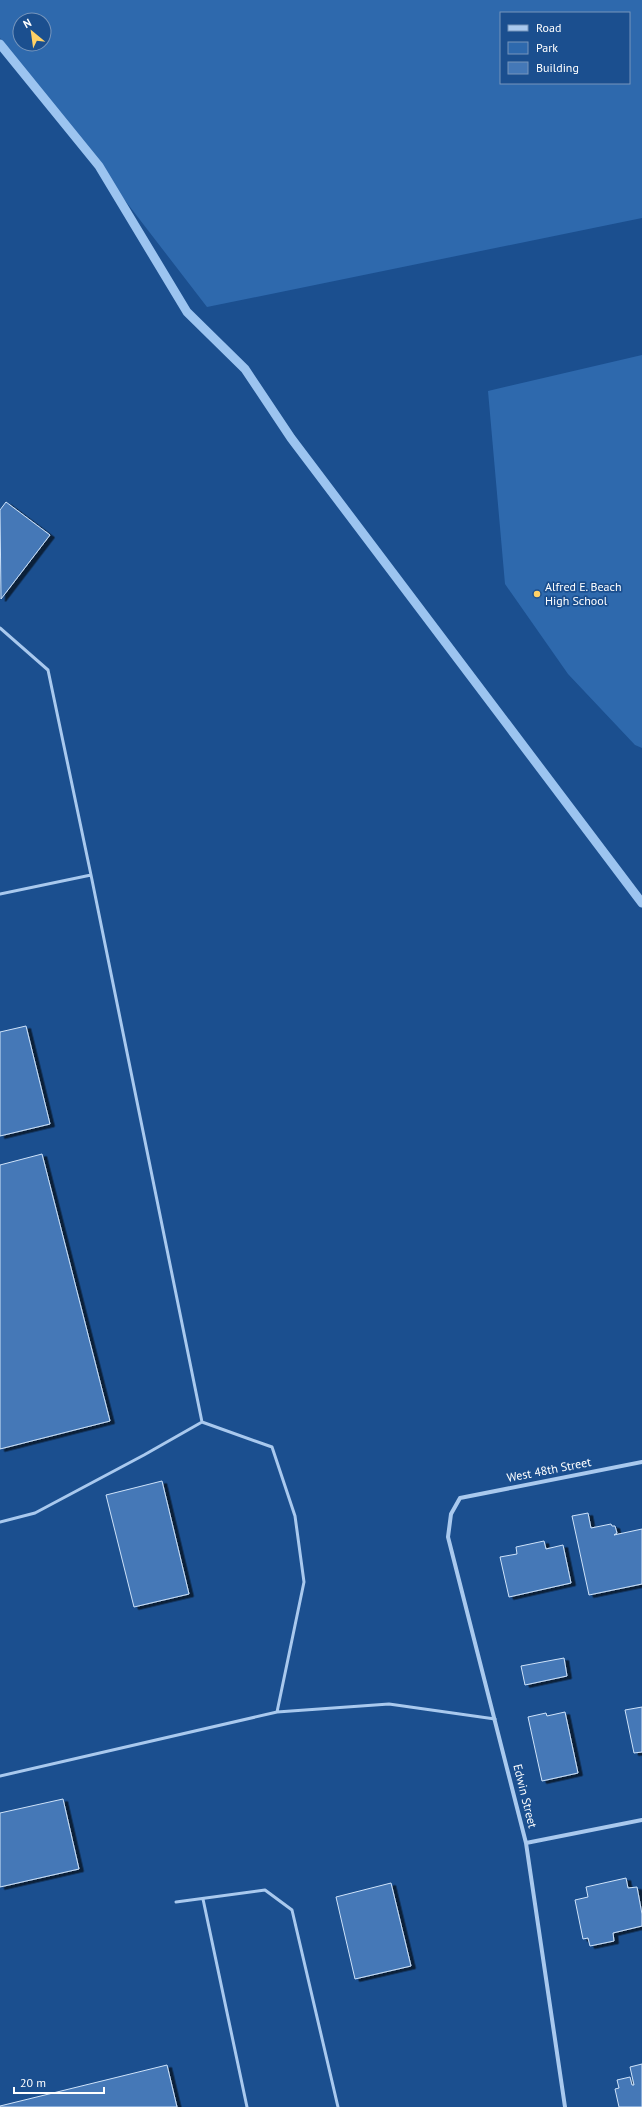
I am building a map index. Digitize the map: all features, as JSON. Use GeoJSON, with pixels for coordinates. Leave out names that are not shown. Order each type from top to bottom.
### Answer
{"type":"FeatureCollection","features":[{"type":"Feature","properties":{"kind":"street","name":"West 48th Street"},"geometry":{"type":"LineString","coordinates":[[460,1498],[642,1462]]}},
{"type":"Feature","properties":{"kind":"street","name":"Edwin Street"},"geometry":{"type":"LineString","coordinates":[[460,1498],[451,1514],[448,1537],[526,1843],[565,2107]]}},
{"type":"Feature","properties":{"kind":"street"},"geometry":{"type":"LineString","coordinates":[[526,1843],[642,1820]]}},
{"type":"Feature","properties":{"kind":"lane"},"geometry":{"type":"LineString","coordinates":[[0,628],[48,670],[202,1422]]}},
{"type":"Feature","properties":{"kind":"lane"},"geometry":{"type":"LineString","coordinates":[[0,894],[91,875]]}},
{"type":"Feature","properties":{"kind":"lane"},"geometry":{"type":"LineString","coordinates":[[0,1522],[34,1513],[144,1455],[202,1422],[272,1447],[295,1516],[304,1582],[277,1712]]}},
{"type":"Feature","properties":{"kind":"lane"},"geometry":{"type":"LineString","coordinates":[[0,1776],[277,1712],[389,1704],[495,1719]]}},
{"type":"Feature","properties":{"kind":"lane"},"geometry":{"type":"LineString","coordinates":[[176,1902],[265,1890],[292,1910],[338,2107]]}},
{"type":"Feature","properties":{"kind":"lane"},"geometry":{"type":"LineString","coordinates":[[203,1899],[247,2107]]}},
{"type":"Feature","properties":{"kind":"green space"},"geometry":{"type":"Polygon","coordinates":[[[0,0],[642,0],[642,218],[207,307],[0,38],[0,0]]]}},
{"type":"Feature","properties":{"kind":"green space"},"geometry":{"type":"Polygon","coordinates":[[[642,355],[642,748],[635,745],[568,674],[505,584],[488,391],[642,355]]]}},
{"type":"Feature","properties":{"kind":"building"},"geometry":{"type":"Polygon","coordinates":[[[6,502],[50,535],[1,599],[0,510],[6,502]]]}},
{"type":"Feature","properties":{"kind":"building"},"geometry":{"type":"Polygon","coordinates":[[[26,1026],[50,1124],[0,1136],[0,1032],[26,1026]]]}},
{"type":"Feature","properties":{"kind":"building"},"geometry":{"type":"Polygon","coordinates":[[[42,1154],[110,1421],[0,1449],[0,1165],[42,1154]]]}},
{"type":"Feature","properties":{"kind":"building"},"geometry":{"type":"Polygon","coordinates":[[[162,1481],[189,1594],[134,1607],[106,1495],[162,1481]]]}},
{"type":"Feature","properties":{"kind":"building"},"geometry":{"type":"Polygon","coordinates":[[[588,1513],[591,1528],[611,1524],[612,1526],[615,1526],[617,1533],[614,1535],[642,1529],[642,1584],[589,1595],[572,1516],[588,1513]]]}},
{"type":"Feature","properties":{"kind":"building"},"geometry":{"type":"Polygon","coordinates":[[[544,1541],[546,1549],[563,1545],[571,1583],[509,1597],[500,1557],[517,1554],[516,1547],[544,1541]]]}},
{"type":"Feature","properties":{"kind":"building"},"geometry":{"type":"Polygon","coordinates":[[[564,1658],[567,1676],[525,1685],[521,1666],[564,1658]]]}},
{"type":"Feature","properties":{"kind":"building"},"geometry":{"type":"Polygon","coordinates":[[[642,1707],[642,1752],[634,1753],[625,1710],[642,1707]]]}},
{"type":"Feature","properties":{"kind":"building"},"geometry":{"type":"Polygon","coordinates":[[[565,1712],[578,1773],[542,1781],[528,1717],[546,1713],[547,1716],[565,1712]]]}},
{"type":"Feature","properties":{"kind":"building"},"geometry":{"type":"Polygon","coordinates":[[[63,1799],[79,1869],[0,1887],[0,1813],[63,1799]]]}},
{"type":"Feature","properties":{"kind":"building"},"geometry":{"type":"Polygon","coordinates":[[[626,1878],[628,1888],[637,1887],[642,1914],[642,1926],[613,1933],[614,1941],[590,1946],[588,1938],[583,1939],[575,1900],[588,1897],[586,1887],[626,1878]]]}},
{"type":"Feature","properties":{"kind":"building"},"geometry":{"type":"Polygon","coordinates":[[[391,1883],[411,1966],[355,1979],[336,1897],[391,1883]]]}},
{"type":"Feature","properties":{"kind":"building"},"geometry":{"type":"Polygon","coordinates":[[[642,2064],[642,2107],[619,2107],[615,2089],[619,2088],[617,2080],[630,2077],[632,2085],[634,2085],[630,2067],[642,2064]]]}},
{"type":"Feature","properties":{"kind":"building"},"geometry":{"type":"Polygon","coordinates":[[[167,2065],[177,2107],[0,2107],[0,2106],[167,2065]]]}},
{"type":"Feature","properties":{"kind":"waterway"},"geometry":{"type":"LineString","coordinates":[[0,44],[99,166],[187,312],[245,369],[291,438],[642,903]]}},
{"type":"Feature","properties":{"kind":"place","name":"Alfred E. Beach High School"},"geometry":{"type":"Point","coordinates":[537,594]}}]}
